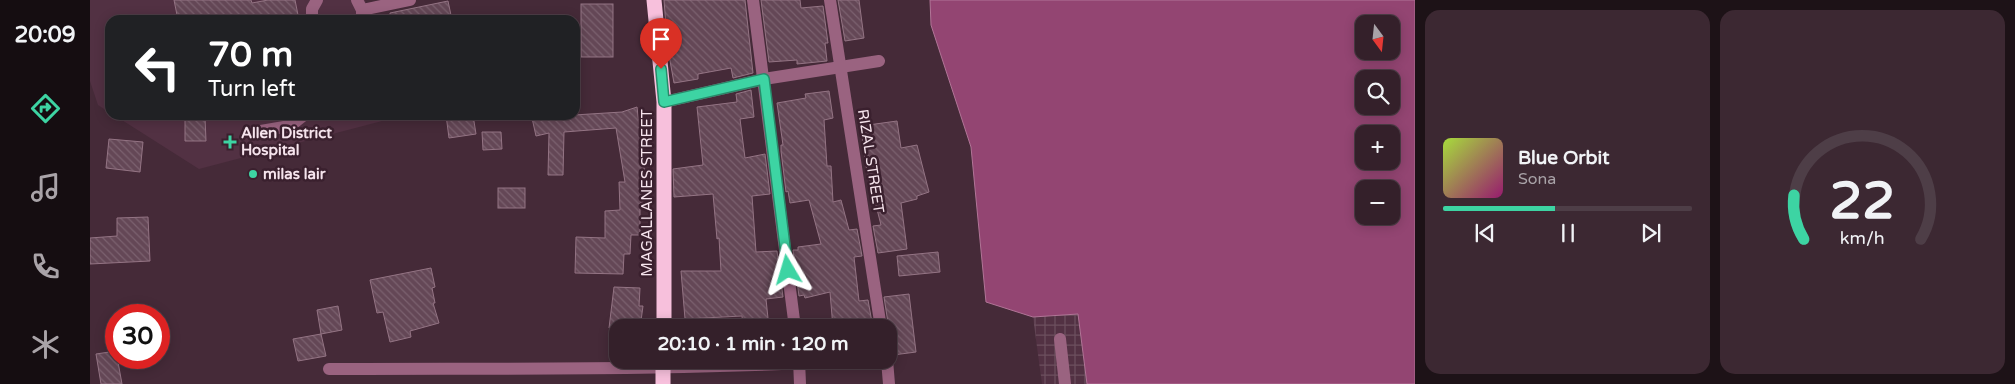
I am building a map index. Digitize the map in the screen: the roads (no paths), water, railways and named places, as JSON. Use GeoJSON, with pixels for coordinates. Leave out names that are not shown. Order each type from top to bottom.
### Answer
{"type":"FeatureCollection","features":[{"type":"Feature","properties":{"kind":"highway","name":"MAGALLANES STREET"},"geometry":{"type":"LineString","coordinates":[[654,0],[664,102],[664,319]]}},
{"type":"Feature","properties":{"kind":"highway"},"geometry":{"type":"LineString","coordinates":[[663,369],[663,384]]}},
{"type":"Feature","properties":{"kind":"street"},"geometry":{"type":"LineString","coordinates":[[312,15],[312,9],[317,0]]}},
{"type":"Feature","properties":{"kind":"street"},"geometry":{"type":"LineString","coordinates":[[360,10],[410,0]]}},
{"type":"Feature","properties":{"kind":"street"},"geometry":{"type":"LineString","coordinates":[[753,0],[794,319]]}},
{"type":"Feature","properties":{"kind":"street","name":"RIZAL STREET"},"geometry":{"type":"LineString","coordinates":[[830,0],[881,319]]}},
{"type":"Feature","properties":{"kind":"street"},"geometry":{"type":"LineString","coordinates":[[664,102],[764,79],[879,61]]}},
{"type":"Feature","properties":{"kind":"street"},"geometry":{"type":"LineString","coordinates":[[254,132],[290,126],[298,120]]}},
{"type":"Feature","properties":{"kind":"street"},"geometry":{"type":"LineString","coordinates":[[1060,339],[1065,384]]}},
{"type":"Feature","properties":{"kind":"street"},"geometry":{"type":"LineString","coordinates":[[329,369],[609,364]]}},
{"type":"Feature","properties":{"kind":"street"},"geometry":{"type":"LineString","coordinates":[[799,369],[800,384]]}},
{"type":"Feature","properties":{"kind":"street"},"geometry":{"type":"LineString","coordinates":[[888,369],[889,384]]}},
{"type":"Feature","properties":{"kind":"place","name":"Allen District Hospital"},"geometry":{"type":"Point","coordinates":[230,142]}},
{"type":"Feature","properties":{"kind":"place","name":"milas lair"},"geometry":{"type":"Point","coordinates":[253,174]}}]}
